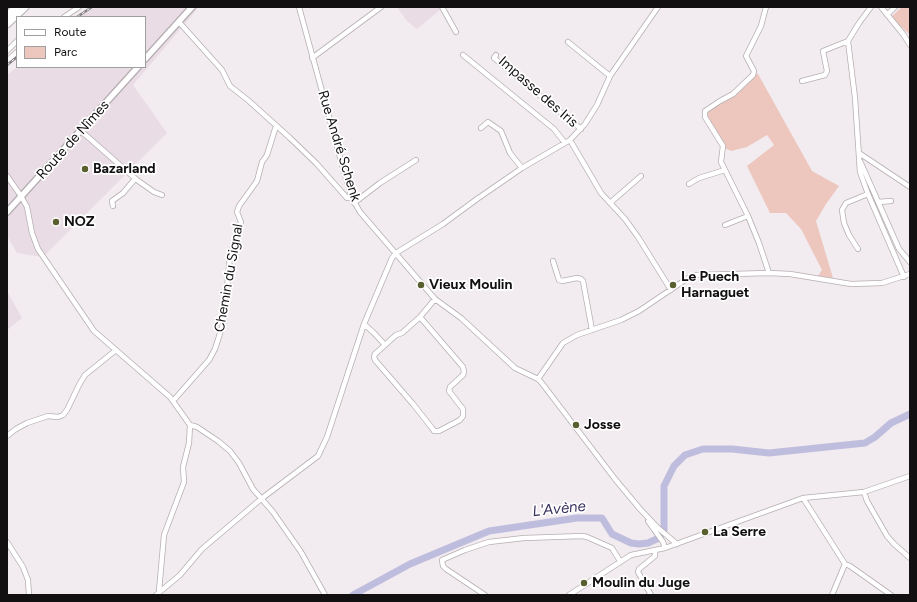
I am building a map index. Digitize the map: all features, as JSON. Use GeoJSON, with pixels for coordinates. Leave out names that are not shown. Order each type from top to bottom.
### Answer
{"type":"FeatureCollection","features":[{"type":"Feature","properties":{"kind":"highway"},"geometry":{"type":"LineString","coordinates":[[7,16],[16,7]]}},
{"type":"Feature","properties":{"kind":"highway"},"geometry":{"type":"LineString","coordinates":[[7,24],[25,7]]}},
{"type":"Feature","properties":{"kind":"main road"},"geometry":{"type":"LineString","coordinates":[[146,58],[192,7]]}},
{"type":"Feature","properties":{"kind":"main road","name":"Route de Nîmes"},"geometry":{"type":"LineString","coordinates":[[7,212],[137,68]]}},
{"type":"Feature","properties":{"kind":"street"},"geometry":{"type":"LineString","coordinates":[[66,16],[79,7]]}},
{"type":"Feature","properties":{"kind":"street","name":"Rue André Schenk"},"geometry":{"type":"LineString","coordinates":[[299,7],[312,58],[353,200],[360,212],[435,299],[461,318],[515,368],[538,379],[615,479],[657,530],[665,548]]}},
{"type":"Feature","properties":{"kind":"street"},"geometry":{"type":"LineString","coordinates":[[312,58],[381,7]]}},
{"type":"Feature","properties":{"kind":"street"},"geometry":{"type":"LineString","coordinates":[[442,7],[456,32]]}},
{"type":"Feature","properties":{"kind":"street"},"geometry":{"type":"LineString","coordinates":[[157,593],[180,575],[202,549],[261,499],[318,456],[327,437],[364,324],[392,258],[396,253],[443,224],[522,168],[570,140],[581,129],[597,105],[610,76],[658,7]]}},
{"type":"Feature","properties":{"kind":"street"},"geometry":{"type":"LineString","coordinates":[[766,7],[761,26],[746,56],[754,71],[753,75],[733,94],[706,111],[705,117],[722,146],[721,162],[748,216],[769,273]]}},
{"type":"Feature","properties":{"kind":"street"},"geometry":{"type":"LineString","coordinates":[[871,7],[859,22],[848,41],[855,98],[860,172],[904,277]]}},
{"type":"Feature","properties":{"kind":"street"},"geometry":{"type":"LineString","coordinates":[[881,7],[910,45]]}},
{"type":"Feature","properties":{"kind":"street"},"geometry":{"type":"LineString","coordinates":[[887,15],[895,7]]}},
{"type":"Feature","properties":{"kind":"street"},"geometry":{"type":"LineString","coordinates":[[179,22],[222,70],[230,86],[316,163],[348,198],[353,200],[416,160]]}},
{"type":"Feature","properties":{"kind":"street"},"geometry":{"type":"LineString","coordinates":[[802,81],[825,75],[827,71],[823,51],[848,41]]}},
{"type":"Feature","properties":{"kind":"street"},"geometry":{"type":"LineString","coordinates":[[7,51],[16,42]]}},
{"type":"Feature","properties":{"kind":"street"},"geometry":{"type":"LineString","coordinates":[[568,42],[610,76]]}},
{"type":"Feature","properties":{"kind":"street"},"geometry":{"type":"LineString","coordinates":[[7,61],[16,53]]}},
{"type":"Feature","properties":{"kind":"street"},"geometry":{"type":"LineString","coordinates":[[463,55],[474,66],[518,99],[554,129],[565,143]]}},
{"type":"Feature","properties":{"kind":"street","name":"Impasse des Iris"},"geometry":{"type":"LineString","coordinates":[[496,55],[494,58],[581,129]]}},
{"type":"Feature","properties":{"kind":"street"},"geometry":{"type":"LineString","coordinates":[[481,128],[488,122],[501,131],[510,153],[522,168]]}},
{"type":"Feature","properties":{"kind":"street","name":"Chemin du Signal"},"geometry":{"type":"LineString","coordinates":[[173,401],[209,360],[215,349],[224,320],[230,256],[241,222],[238,212],[239,206],[257,182],[262,162],[267,155],[276,126]]}},
{"type":"Feature","properties":{"kind":"street"},"geometry":{"type":"LineString","coordinates":[[81,131],[135,179],[154,192],[162,195]]}},
{"type":"Feature","properties":{"kind":"street"},"geometry":{"type":"LineString","coordinates":[[570,140],[601,193],[638,237],[671,290]]}},
{"type":"Feature","properties":{"kind":"street"},"geometry":{"type":"LineString","coordinates":[[858,153],[910,187]]}},
{"type":"Feature","properties":{"kind":"street"},"geometry":{"type":"LineString","coordinates":[[859,159],[899,249],[910,262]]}},
{"type":"Feature","properties":{"kind":"street"},"geometry":{"type":"LineString","coordinates":[[689,184],[699,178],[725,170]]}},
{"type":"Feature","properties":{"kind":"street"},"geometry":{"type":"LineString","coordinates":[[7,176],[27,207],[32,233],[38,249],[94,331],[173,401],[190,425],[189,443],[183,467],[184,482],[164,535],[157,593]]}},
{"type":"Feature","properties":{"kind":"street"},"geometry":{"type":"LineString","coordinates":[[610,204],[641,176]]}},
{"type":"Feature","properties":{"kind":"street"},"geometry":{"type":"LineString","coordinates":[[113,206],[112,201],[123,193],[135,179]]}},
{"type":"Feature","properties":{"kind":"street"},"geometry":{"type":"LineString","coordinates":[[858,249],[849,235],[844,223],[842,210],[846,203],[868,194]]}},
{"type":"Feature","properties":{"kind":"street"},"geometry":{"type":"LineString","coordinates":[[878,202],[891,201]]}},
{"type":"Feature","properties":{"kind":"street"},"geometry":{"type":"LineString","coordinates":[[725,225],[748,216]]}},
{"type":"Feature","properties":{"kind":"street"},"geometry":{"type":"LineString","coordinates":[[553,260],[559,280],[562,281],[577,278],[583,281],[592,330]]}},
{"type":"Feature","properties":{"kind":"street"},"geometry":{"type":"LineString","coordinates":[[538,379],[563,343],[576,335],[621,320],[639,311],[688,278],[696,275],[769,273],[790,274],[851,284],[882,283],[910,274]]}},
{"type":"Feature","properties":{"kind":"street"},"geometry":{"type":"LineString","coordinates":[[420,316],[463,368],[463,375],[450,387],[449,391],[463,409],[463,416],[460,420],[439,431],[434,431],[375,360],[375,354],[396,335],[402,333],[435,299]]}},
{"type":"Feature","properties":{"kind":"street"},"geometry":{"type":"LineString","coordinates":[[364,324],[385,345]]}},
{"type":"Feature","properties":{"kind":"street"},"geometry":{"type":"LineString","coordinates":[[7,436],[27,423],[48,416],[63,416],[78,385],[85,375],[116,350]]}},
{"type":"Feature","properties":{"kind":"street"},"geometry":{"type":"LineString","coordinates":[[190,425],[197,427],[213,437],[230,451],[261,499],[273,512],[301,552],[325,595]]}},
{"type":"Feature","properties":{"kind":"street"},"geometry":{"type":"LineString","coordinates":[[569,595],[631,555],[665,548],[803,498],[864,492],[910,476]]}},
{"type":"Feature","properties":{"kind":"street"},"geometry":{"type":"LineString","coordinates":[[864,492],[867,501],[887,536],[910,558]]}},
{"type":"Feature","properties":{"kind":"street"},"geometry":{"type":"LineString","coordinates":[[803,498],[845,564],[891,595]]}},
{"type":"Feature","properties":{"kind":"street","name":"Rue André Schenk"},"geometry":{"type":"LineString","coordinates":[[657,530],[677,544]]}},
{"type":"Feature","properties":{"kind":"street"},"geometry":{"type":"LineString","coordinates":[[485,595],[446,569],[443,566],[442,560],[489,542],[524,538],[583,536],[612,548],[620,561]]}},
{"type":"Feature","properties":{"kind":"street"},"geometry":{"type":"LineString","coordinates":[[7,542],[24,567],[28,580],[29,595]]}},
{"type":"Feature","properties":{"kind":"street"},"geometry":{"type":"LineString","coordinates":[[651,595],[638,572],[639,569],[654,556],[655,550]]}},
{"type":"Feature","properties":{"kind":"street"},"geometry":{"type":"LineString","coordinates":[[832,595],[845,564]]}},
{"type":"Feature","properties":{"kind":"shaded area"},"geometry":{"type":"Polygon","coordinates":[[[95,7],[199,7],[133,85],[167,133],[43,257],[17,253],[7,236],[7,75],[16,68],[146,68],[146,16],[81,16],[95,7]]]}},
{"type":"Feature","properties":{"kind":"shaded area"},"geometry":{"type":"Polygon","coordinates":[[[397,7],[441,7],[441,9],[417,29],[407,21],[397,7]]]}},
{"type":"Feature","properties":{"kind":"shaded area"},"geometry":{"type":"Polygon","coordinates":[[[7,291],[22,318],[7,330],[7,291]]]}},
{"type":"Feature","properties":{"kind":"green space"},"geometry":{"type":"Polygon","coordinates":[[[902,7],[910,7],[910,35],[891,17],[902,7]]]}},
{"type":"Feature","properties":{"kind":"green space"},"geometry":{"type":"Polygon","coordinates":[[[753,73],[758,74],[812,171],[839,186],[816,221],[833,278],[818,276],[822,270],[801,229],[786,213],[770,213],[747,166],[774,145],[767,135],[747,147],[731,151],[725,148],[707,119],[708,112],[746,85],[753,73]]]}},
{"type":"Feature","properties":{"kind":"waterway","name":"L'Avène"},"geometry":{"type":"LineString","coordinates":[[353,595],[410,564],[489,531],[577,518],[602,518],[612,534],[631,543],[648,543],[659,538],[664,531],[664,486],[674,466],[685,455],[703,449],[732,449],[769,453],[865,443],[875,437],[891,423],[910,414]]}},
{"type":"Feature","properties":{"kind":"railway"},"geometry":{"type":"LineString","coordinates":[[78,16],[92,7]]}},
{"type":"Feature","properties":{"kind":"railway"},"geometry":{"type":"LineString","coordinates":[[7,65],[16,58]]}},
{"type":"Feature","properties":{"kind":"place","name":"Bazarland"},"geometry":{"type":"Point","coordinates":[85,169]}},
{"type":"Feature","properties":{"kind":"place","name":"NOZ"},"geometry":{"type":"Point","coordinates":[56,222]}},
{"type":"Feature","properties":{"kind":"place","name":"Vieux Moulin"},"geometry":{"type":"Point","coordinates":[421,285]}},
{"type":"Feature","properties":{"kind":"place","name":"Le Puech Harnaguet"},"geometry":{"type":"Point","coordinates":[673,285]}},
{"type":"Feature","properties":{"kind":"place","name":"Josse"},"geometry":{"type":"Point","coordinates":[576,425]}},
{"type":"Feature","properties":{"kind":"place","name":"La Serre"},"geometry":{"type":"Point","coordinates":[705,532]}},
{"type":"Feature","properties":{"kind":"place","name":"Moulin du Juge"},"geometry":{"type":"Point","coordinates":[584,583]}}]}
